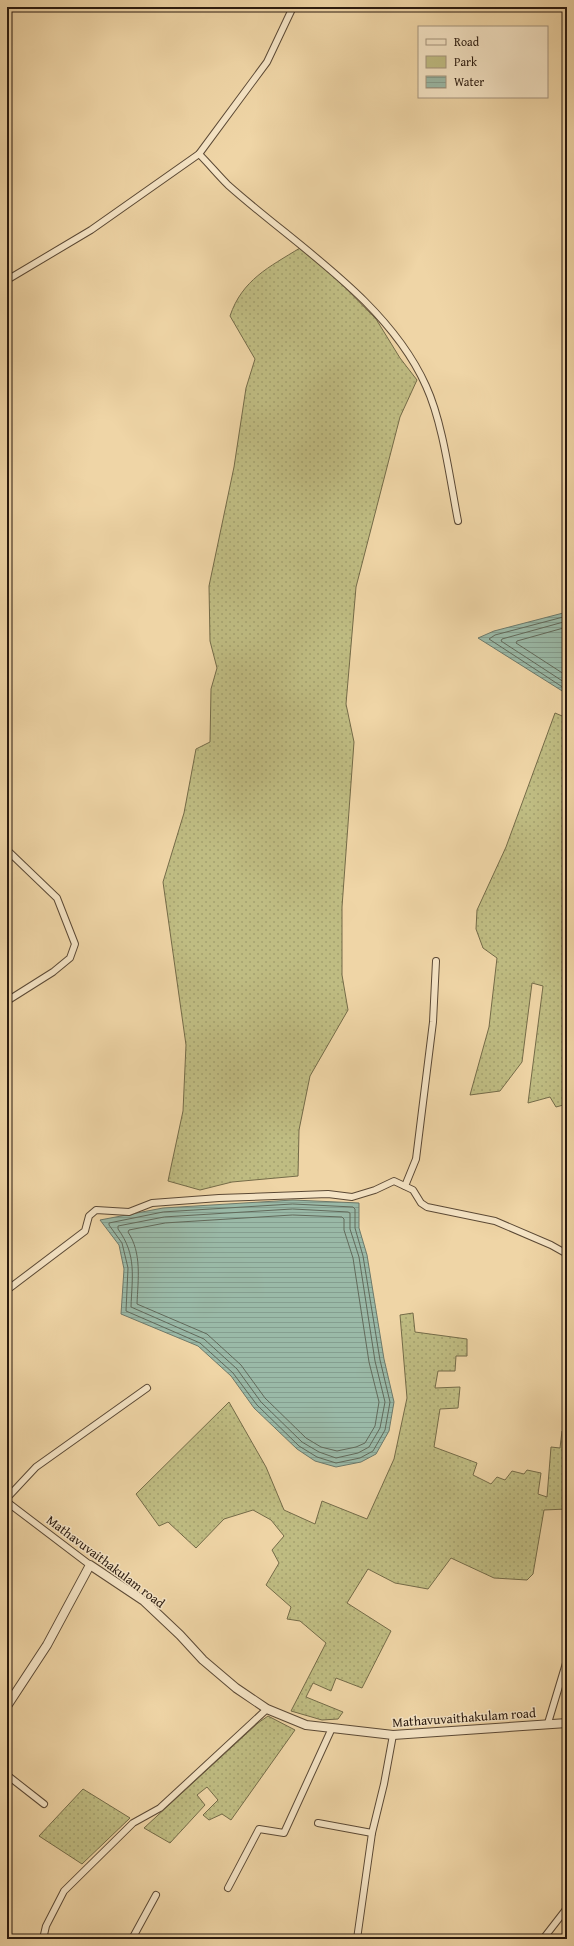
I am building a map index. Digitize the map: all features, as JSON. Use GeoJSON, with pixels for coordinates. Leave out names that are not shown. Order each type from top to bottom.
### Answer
{"type":"FeatureCollection","features":[{"type":"Feature","properties":{"kind":"street"},"geometry":{"type":"LineString","coordinates":[[7,280],[91,230],[199,154],[267,62],[293,7]]}},
{"type":"Feature","properties":{"kind":"street"},"geometry":{"type":"LineString","coordinates":[[199,154],[228,184],[347,285],[378,315],[404,349],[426,386],[438,423],[458,521]]}},
{"type":"Feature","properties":{"kind":"street"},"geometry":{"type":"LineString","coordinates":[[7,850],[57,898],[75,944],[70,958],[59,968],[7,1001]]}},
{"type":"Feature","properties":{"kind":"street"},"geometry":{"type":"LineString","coordinates":[[405,1186],[416,1159],[433,1022],[436,962]]}},
{"type":"Feature","properties":{"kind":"street"},"geometry":{"type":"LineString","coordinates":[[7,1290],[85,1231],[89,1216],[96,1210],[129,1212],[152,1203],[218,1198],[328,1194],[352,1197],[375,1190],[394,1181],[413,1190],[420,1204],[427,1207],[495,1221],[551,1245],[567,1254]]}},
{"type":"Feature","properties":{"kind":"street"},"geometry":{"type":"LineString","coordinates":[[7,1498],[36,1467],[147,1388]]}},
{"type":"Feature","properties":{"kind":"street","name":"Mathavuvaithakulam road"},"geometry":{"type":"LineString","coordinates":[[7,1502],[90,1565],[144,1601],[180,1634],[203,1660],[236,1688],[267,1709],[306,1725],[393,1735],[548,1723],[567,1723]]}},
{"type":"Feature","properties":{"kind":"street"},"geometry":{"type":"LineString","coordinates":[[7,1706],[48,1645],[90,1565]]}},
{"type":"Feature","properties":{"kind":"street"},"geometry":{"type":"LineString","coordinates":[[548,1723],[567,1660]]}},
{"type":"Feature","properties":{"kind":"street"},"geometry":{"type":"LineString","coordinates":[[43,1939],[46,1926],[64,1891],[133,1823],[160,1808],[267,1709]]}},
{"type":"Feature","properties":{"kind":"street"},"geometry":{"type":"LineString","coordinates":[[228,1888],[259,1829],[284,1833],[332,1728]]}},
{"type":"Feature","properties":{"kind":"street"},"geometry":{"type":"LineString","coordinates":[[357,1939],[372,1833],[384,1784],[393,1735]]}},
{"type":"Feature","properties":{"kind":"street"},"geometry":{"type":"LineString","coordinates":[[7,1775],[44,1804]]}},
{"type":"Feature","properties":{"kind":"street"},"geometry":{"type":"LineString","coordinates":[[318,1823],[372,1833]]}},
{"type":"Feature","properties":{"kind":"street"},"geometry":{"type":"LineString","coordinates":[[132,1939],[156,1895]]}},
{"type":"Feature","properties":{"kind":"street"},"geometry":{"type":"LineString","coordinates":[[543,1939],[567,1908]]}},
{"type":"Feature","properties":{"kind":"green space"},"geometry":{"type":"Polygon","coordinates":[[[300,248],[329,271],[376,319],[400,358],[417,380],[400,417],[356,587],[346,704],[354,742],[342,907],[342,975],[348,1010],[310,1076],[299,1130],[298,1176],[232,1182],[200,1190],[168,1181],[183,1111],[186,1045],[163,882],[184,813],[196,749],[210,742],[211,689],[217,668],[210,641],[209,586],[234,467],[246,388],[255,359],[230,316],[235,304],[249,284],[267,268],[300,248]]]}},
{"type":"Feature","properties":{"kind":"green space"},"geometry":{"type":"Polygon","coordinates":[[[555,713],[567,718],[567,1104],[556,1107],[550,1097],[528,1103],[543,986],[532,983],[522,1062],[500,1091],[470,1095],[489,1027],[497,958],[483,948],[476,929],[477,910],[506,847],[555,713]]]}},
{"type":"Feature","properties":{"kind":"green space"},"geometry":{"type":"Polygon","coordinates":[[[413,1313],[415,1332],[467,1339],[467,1356],[456,1356],[455,1371],[438,1371],[435,1388],[460,1387],[458,1408],[440,1409],[434,1447],[477,1463],[473,1475],[491,1484],[497,1477],[505,1480],[512,1471],[524,1474],[527,1470],[541,1473],[538,1494],[547,1497],[551,1447],[560,1448],[562,1431],[567,1432],[567,1509],[544,1510],[533,1574],[527,1580],[494,1578],[451,1558],[428,1589],[395,1583],[368,1569],[347,1603],[391,1631],[362,1688],[336,1678],[331,1691],[313,1683],[306,1697],[343,1712],[338,1719],[322,1720],[291,1711],[326,1643],[300,1621],[287,1619],[291,1607],[266,1585],[279,1563],[272,1550],[284,1536],[271,1520],[253,1510],[224,1519],[196,1548],[168,1522],[159,1526],[136,1494],[229,1402],[266,1467],[284,1510],[315,1524],[322,1501],[367,1519],[394,1459],[407,1398],[400,1315],[413,1313]]]}},
{"type":"Feature","properties":{"kind":"green space"},"geometry":{"type":"Polygon","coordinates":[[[268,1716],[295,1730],[231,1820],[222,1814],[209,1820],[203,1815],[218,1800],[207,1787],[197,1795],[205,1805],[170,1843],[144,1828],[258,1723],[268,1716]]]}},
{"type":"Feature","properties":{"kind":"green space"},"geometry":{"type":"Polygon","coordinates":[[[83,1789],[130,1818],[82,1864],[39,1836],[83,1789]]]}},
{"type":"Feature","properties":{"kind":"water"},"geometry":{"type":"Polygon","coordinates":[[[567,612],[567,694],[478,638],[494,631],[567,612]]]}},
{"type":"Feature","properties":{"kind":"water"},"geometry":{"type":"Polygon","coordinates":[[[293,1200],[359,1203],[359,1228],[367,1255],[384,1359],[394,1402],[389,1431],[376,1454],[361,1462],[336,1467],[315,1461],[297,1449],[254,1408],[231,1376],[198,1346],[121,1314],[124,1269],[119,1245],[100,1220],[163,1208],[293,1200]]]}}]}
